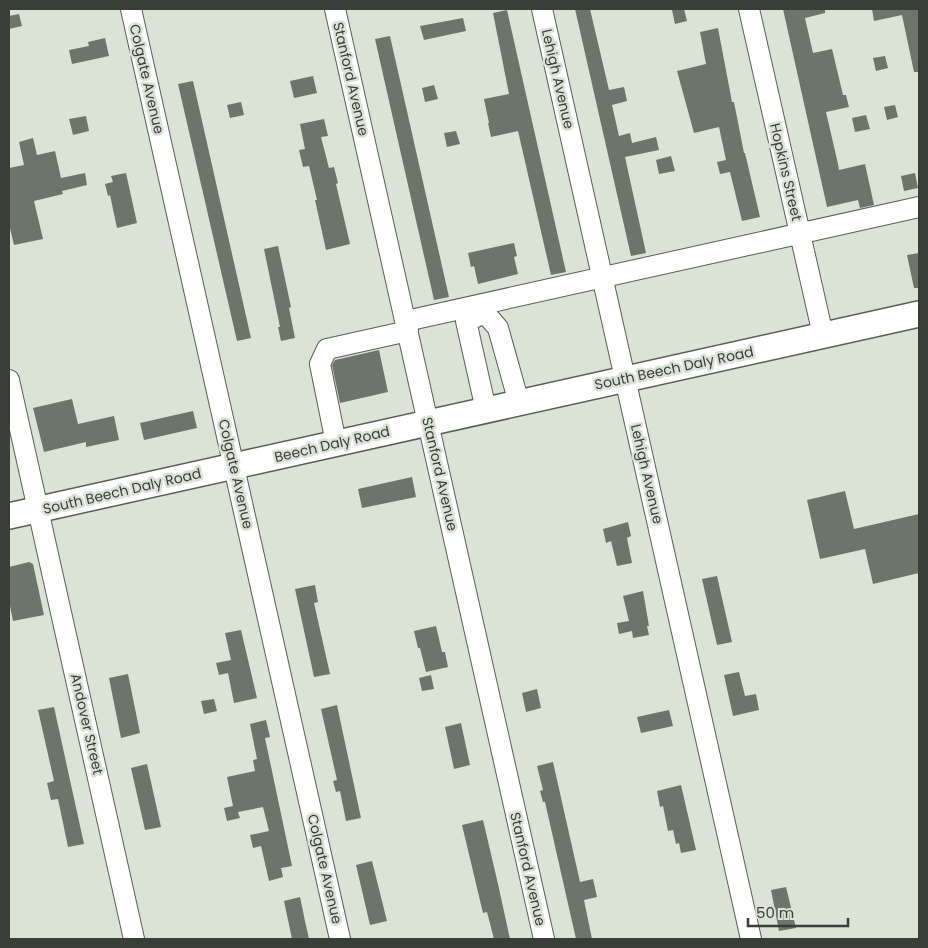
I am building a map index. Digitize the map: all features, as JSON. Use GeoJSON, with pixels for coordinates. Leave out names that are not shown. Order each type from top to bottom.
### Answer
{"type":"FeatureCollection","features":[{"type":"Feature","properties":{"kind":"main road","name":"South Beech Daly Road"},"geometry":{"type":"LineString","coordinates":[[429,423],[919,314]]}},
{"type":"Feature","properties":{"kind":"main road","name":"Beech Daly Road"},"geometry":{"type":"LineString","coordinates":[[235,466],[429,423]]}},
{"type":"Feature","properties":{"kind":"main road","name":"South Beech Daly Road"},"geometry":{"type":"LineString","coordinates":[[9,516],[235,466]]}},
{"type":"Feature","properties":{"kind":"street","name":"Colgate Avenue"},"geometry":{"type":"LineString","coordinates":[[131,9],[340,939]]}},
{"type":"Feature","properties":{"kind":"street","name":"Stanford Avenue"},"geometry":{"type":"LineString","coordinates":[[335,9],[544,939]]}},
{"type":"Feature","properties":{"kind":"street","name":"Lehigh Avenue"},"geometry":{"type":"LineString","coordinates":[[542,9],[751,939]]}},
{"type":"Feature","properties":{"kind":"street","name":"Hopkins Street"},"geometry":{"type":"LineString","coordinates":[[749,9],[823,335]]}},
{"type":"Feature","properties":{"kind":"street"},"geometry":{"type":"LineString","coordinates":[[336,443],[320,364],[327,349],[407,326],[602,277],[919,207]]}},
{"type":"Feature","properties":{"kind":"street"},"geometry":{"type":"LineString","coordinates":[[486,410],[466,321],[485,313],[498,328],[519,403]]}},
{"type":"Feature","properties":{"kind":"street","name":"Andover Street"},"geometry":{"type":"LineString","coordinates":[[9,380],[134,939]]}},
{"type":"Feature","properties":{"kind":"building"},"geometry":{"type":"Polygon","coordinates":[[[575,9],[590,9],[609,90],[624,87],[627,101],[612,105],[619,136],[630,133],[632,143],[656,137],[659,150],[625,157],[646,253],[631,256],[575,9]]]}},
{"type":"Feature","properties":{"kind":"building"},"geometry":{"type":"Polygon","coordinates":[[[684,9],[687,21],[675,24],[672,10],[684,9]]]}},
{"type":"Feature","properties":{"kind":"building"},"geometry":{"type":"Polygon","coordinates":[[[783,9],[825,9],[825,13],[805,18],[813,53],[832,49],[843,95],[846,95],[849,107],[826,112],[839,170],[865,164],[874,205],[860,208],[858,200],[827,207],[783,9]]]}},
{"type":"Feature","properties":{"kind":"building"},"geometry":{"type":"Polygon","coordinates":[[[872,9],[919,9],[919,72],[914,72],[902,15],[874,21],[872,9]]]}},
{"type":"Feature","properties":{"kind":"building"},"geometry":{"type":"Polygon","coordinates":[[[507,10],[566,272],[551,275],[518,131],[491,137],[484,99],[509,94],[493,13],[507,10]]]}},
{"type":"Feature","properties":{"kind":"building"},"geometry":{"type":"Polygon","coordinates":[[[19,14],[22,26],[9,29],[9,16],[19,14]]]}},
{"type":"Feature","properties":{"kind":"building"},"geometry":{"type":"Polygon","coordinates":[[[463,18],[466,31],[424,40],[420,26],[463,18]]]}},
{"type":"Feature","properties":{"kind":"building"},"geometry":{"type":"Polygon","coordinates":[[[718,28],[732,102],[734,102],[760,217],[742,221],[730,172],[720,174],[717,162],[726,160],[719,127],[694,133],[677,71],[706,64],[700,32],[718,28]]]}},
{"type":"Feature","properties":{"kind":"building"},"geometry":{"type":"Polygon","coordinates":[[[390,36],[449,297],[434,300],[375,39],[390,36]]]}},
{"type":"Feature","properties":{"kind":"building"},"geometry":{"type":"Polygon","coordinates":[[[105,38],[109,56],[72,64],[69,50],[89,46],[88,42],[105,38]]]}},
{"type":"Feature","properties":{"kind":"building"},"geometry":{"type":"Polygon","coordinates":[[[885,56],[888,68],[876,71],[873,58],[885,56]]]}},
{"type":"Feature","properties":{"kind":"building"},"geometry":{"type":"Polygon","coordinates":[[[313,76],[317,93],[294,98],[290,81],[313,76]]]}},
{"type":"Feature","properties":{"kind":"building"},"geometry":{"type":"Polygon","coordinates":[[[193,81],[251,338],[237,341],[178,84],[193,81]]]}},
{"type":"Feature","properties":{"kind":"building"},"geometry":{"type":"Polygon","coordinates":[[[434,85],[438,99],[425,102],[422,88],[434,85]]]}},
{"type":"Feature","properties":{"kind":"building"},"geometry":{"type":"Polygon","coordinates":[[[241,102],[244,115],[230,118],[227,105],[241,102]]]}},
{"type":"Feature","properties":{"kind":"building"},"geometry":{"type":"Polygon","coordinates":[[[895,105],[898,117],[887,120],[884,107],[895,105]]]}},
{"type":"Feature","properties":{"kind":"building"},"geometry":{"type":"Polygon","coordinates":[[[866,115],[870,129],[855,132],[852,118],[866,115]]]}},
{"type":"Feature","properties":{"kind":"building"},"geometry":{"type":"Polygon","coordinates":[[[86,116],[89,131],[73,135],[69,119],[86,116]]]}},
{"type":"Feature","properties":{"kind":"building"},"geometry":{"type":"Polygon","coordinates":[[[324,119],[328,136],[321,137],[329,168],[334,167],[338,183],[336,184],[350,244],[326,250],[309,166],[303,167],[299,150],[305,149],[300,124],[324,119]]]}},
{"type":"Feature","properties":{"kind":"building"},"geometry":{"type":"Polygon","coordinates":[[[456,131],[460,144],[447,147],[444,133],[456,131]]]}},
{"type":"Feature","properties":{"kind":"building"},"geometry":{"type":"Polygon","coordinates":[[[33,138],[37,155],[55,151],[61,178],[85,173],[87,185],[62,191],[63,194],[34,201],[43,239],[14,245],[9,224],[9,168],[24,165],[19,142],[33,138]]]}},
{"type":"Feature","properties":{"kind":"building"},"geometry":{"type":"Polygon","coordinates":[[[671,156],[675,171],[659,174],[656,160],[671,156]]]}},
{"type":"Feature","properties":{"kind":"building"},"geometry":{"type":"Polygon","coordinates":[[[126,173],[137,223],[117,228],[110,195],[108,196],[105,184],[113,182],[111,176],[126,173]]]}},
{"type":"Feature","properties":{"kind":"building"},"geometry":{"type":"Polygon","coordinates":[[[915,173],[918,188],[904,191],[901,176],[915,173]]]}},
{"type":"Feature","properties":{"kind":"building"},"geometry":{"type":"Polygon","coordinates":[[[514,243],[517,256],[514,257],[518,274],[478,284],[474,266],[471,267],[468,253],[514,243]]]}},
{"type":"Feature","properties":{"kind":"building"},"geometry":{"type":"Polygon","coordinates":[[[278,246],[291,307],[289,308],[295,338],[281,341],[278,327],[280,327],[264,249],[278,246]]]}},
{"type":"Feature","properties":{"kind":"building"},"geometry":{"type":"Polygon","coordinates":[[[919,253],[919,288],[914,288],[907,255],[919,253]]]}},
{"type":"Feature","properties":{"kind":"building"},"geometry":{"type":"Polygon","coordinates":[[[379,350],[388,392],[340,403],[332,365],[335,360],[379,350]]]}},
{"type":"Feature","properties":{"kind":"building"},"geometry":{"type":"Polygon","coordinates":[[[72,399],[78,424],[114,416],[119,440],[86,447],[86,442],[44,452],[33,408],[72,399]]]}},
{"type":"Feature","properties":{"kind":"building"},"geometry":{"type":"Polygon","coordinates":[[[193,411],[197,428],[144,440],[140,423],[193,411]]]}},
{"type":"Feature","properties":{"kind":"building"},"geometry":{"type":"Polygon","coordinates":[[[412,477],[416,497],[362,508],[358,489],[412,477]]]}},
{"type":"Feature","properties":{"kind":"building"},"geometry":{"type":"Polygon","coordinates":[[[845,491],[854,529],[919,514],[919,573],[873,584],[865,549],[820,559],[807,500],[845,491]]]}},
{"type":"Feature","properties":{"kind":"building"},"geometry":{"type":"Polygon","coordinates":[[[628,522],[631,536],[627,538],[632,563],[617,566],[611,541],[606,543],[603,529],[628,522]]]}},
{"type":"Feature","properties":{"kind":"building"},"geometry":{"type":"Polygon","coordinates":[[[29,562],[33,564],[44,615],[13,621],[9,601],[9,567],[29,562]]]}},
{"type":"Feature","properties":{"kind":"building"},"geometry":{"type":"Polygon","coordinates":[[[717,576],[732,642],[717,645],[702,579],[717,576]]]}},
{"type":"Feature","properties":{"kind":"building"},"geometry":{"type":"Polygon","coordinates":[[[315,585],[318,602],[314,603],[330,674],[314,677],[295,589],[315,585]]]}},
{"type":"Feature","properties":{"kind":"building"},"geometry":{"type":"Polygon","coordinates":[[[643,591],[649,635],[633,638],[632,631],[619,634],[617,623],[629,621],[623,596],[643,591]]]}},
{"type":"Feature","properties":{"kind":"building"},"geometry":{"type":"Polygon","coordinates":[[[436,626],[442,652],[445,652],[448,667],[426,672],[414,631],[436,626]]]}},
{"type":"Feature","properties":{"kind":"building"},"geometry":{"type":"Polygon","coordinates":[[[241,630],[257,698],[234,703],[228,673],[219,675],[216,663],[231,660],[225,633],[241,630]]]}},
{"type":"Feature","properties":{"kind":"building"},"geometry":{"type":"Polygon","coordinates":[[[739,672],[745,696],[756,694],[759,710],[733,716],[724,675],[739,672]]]}},
{"type":"Feature","properties":{"kind":"building"},"geometry":{"type":"Polygon","coordinates":[[[128,674],[140,733],[121,738],[109,678],[128,674]]]}},
{"type":"Feature","properties":{"kind":"building"},"geometry":{"type":"Polygon","coordinates":[[[431,675],[434,689],[422,691],[419,678],[431,675]]]}},
{"type":"Feature","properties":{"kind":"building"},"geometry":{"type":"Polygon","coordinates":[[[537,689],[541,708],[526,712],[522,693],[537,689]]]}},
{"type":"Feature","properties":{"kind":"building"},"geometry":{"type":"Polygon","coordinates":[[[214,699],[217,711],[204,714],[201,701],[214,699]]]}},
{"type":"Feature","properties":{"kind":"building"},"geometry":{"type":"Polygon","coordinates":[[[337,705],[361,818],[346,821],[340,791],[336,792],[333,781],[337,780],[321,709],[337,705]]]}},
{"type":"Feature","properties":{"kind":"building"},"geometry":{"type":"Polygon","coordinates":[[[54,707],[84,844],[68,847],[58,799],[51,800],[47,783],[54,781],[38,710],[54,707]]]}},
{"type":"Feature","properties":{"kind":"building"},"geometry":{"type":"Polygon","coordinates":[[[669,710],[673,726],[641,733],[637,717],[669,710]]]}},
{"type":"Feature","properties":{"kind":"building"},"geometry":{"type":"Polygon","coordinates":[[[266,720],[270,737],[265,738],[292,866],[281,868],[283,877],[269,881],[261,846],[253,848],[250,835],[269,831],[263,807],[238,812],[240,818],[227,821],[224,808],[233,806],[227,777],[255,771],[253,760],[257,759],[250,724],[266,720]]]}},
{"type":"Feature","properties":{"kind":"building"},"geometry":{"type":"Polygon","coordinates":[[[461,723],[470,765],[454,769],[445,727],[461,723]]]}},
{"type":"Feature","properties":{"kind":"building"},"geometry":{"type":"Polygon","coordinates":[[[553,762],[580,882],[593,879],[597,897],[584,900],[592,939],[576,939],[545,802],[543,802],[540,791],[543,790],[537,766],[553,762]]]}},
{"type":"Feature","properties":{"kind":"building"},"geometry":{"type":"Polygon","coordinates":[[[147,764],[161,827],[145,830],[131,768],[147,764]]]}},
{"type":"Feature","properties":{"kind":"building"},"geometry":{"type":"Polygon","coordinates":[[[681,785],[696,850],[681,853],[679,843],[676,844],[673,830],[668,831],[663,806],[660,807],[657,791],[681,785]]]}},
{"type":"Feature","properties":{"kind":"building"},"geometry":{"type":"Polygon","coordinates":[[[483,820],[510,939],[494,939],[487,912],[483,913],[462,825],[483,820]]]}},
{"type":"Feature","properties":{"kind":"building"},"geometry":{"type":"Polygon","coordinates":[[[372,861],[387,921],[370,925],[356,865],[372,861]]]}},
{"type":"Feature","properties":{"kind":"building"},"geometry":{"type":"Polygon","coordinates":[[[786,887],[796,928],[779,931],[771,890],[786,887]]]}},
{"type":"Feature","properties":{"kind":"building"},"geometry":{"type":"Polygon","coordinates":[[[300,897],[309,939],[292,939],[284,901],[300,897]]]}}]}
